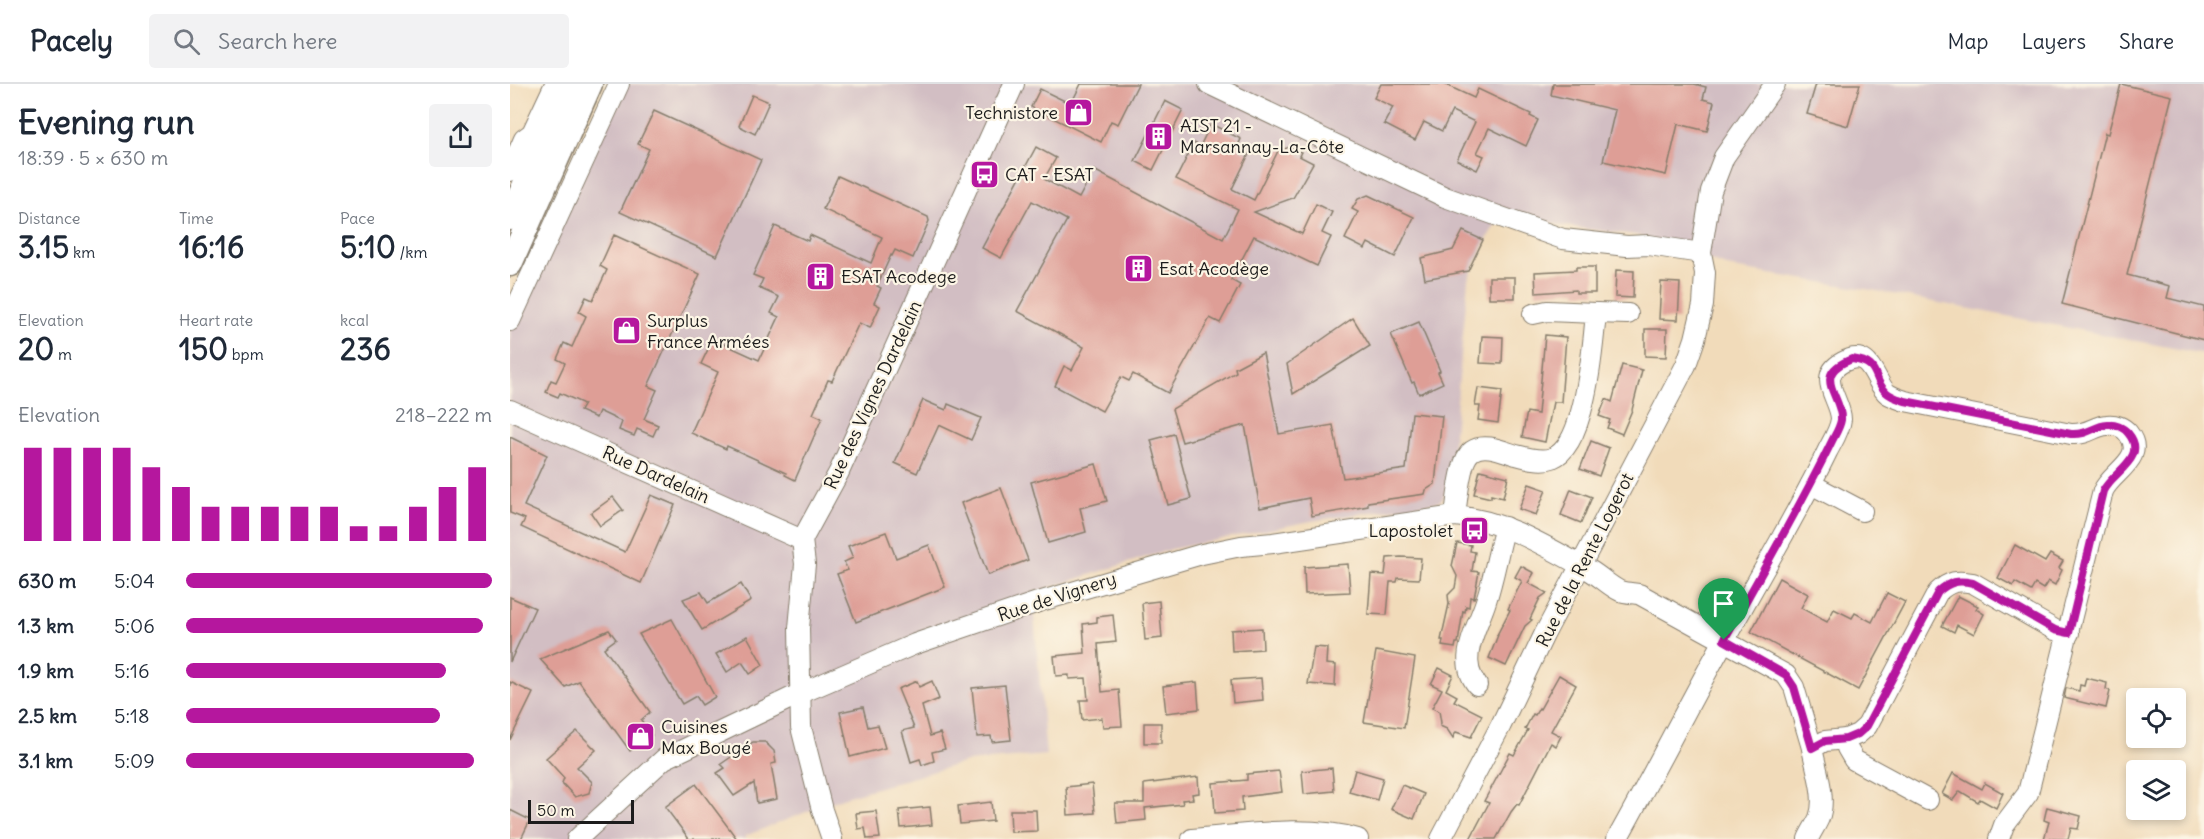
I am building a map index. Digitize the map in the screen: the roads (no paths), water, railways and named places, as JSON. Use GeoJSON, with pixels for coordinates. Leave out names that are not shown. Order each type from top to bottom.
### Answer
{"type":"FeatureCollection","features":[{"type":"Feature","properties":{"kind":"main road"},"geometry":{"type":"LineString","coordinates":[[510,219],[570,84]]}},
{"type":"Feature","properties":{"kind":"main road"},"geometry":{"type":"LineString","coordinates":[[510,264],[591,84]]}},
{"type":"Feature","properties":{"kind":"street"},"geometry":{"type":"LineString","coordinates":[[510,171],[524,139],[532,133],[555,84]]}},
{"type":"Feature","properties":{"kind":"street"},"geometry":{"type":"LineString","coordinates":[[510,321],[620,84]]}},
{"type":"Feature","properties":{"kind":"street","name":"Rue des Vignes Dardelain"},"geometry":{"type":"LineString","coordinates":[[802,540],[838,472],[1014,84]]}},
{"type":"Feature","properties":{"kind":"street"},"geometry":{"type":"LineString","coordinates":[[1209,84],[1445,197],[1563,239],[1627,246],[1649,245],[1701,253],[1711,191],[1724,157],[1775,84]]}},
{"type":"Feature","properties":{"kind":"street","name":"Rue de la Rente Logerot"},"geometry":{"type":"LineString","coordinates":[[1441,839],[1686,365],[1699,323],[1705,273],[1701,253]]}},
{"type":"Feature","properties":{"kind":"street"},"geometry":{"type":"LineString","coordinates":[[1533,314],[1547,311],[1628,314]]}},
{"type":"Feature","properties":{"kind":"street"},"geometry":{"type":"LineString","coordinates":[[1455,516],[1464,461],[1472,450],[1488,447],[1530,459],[1542,460],[1551,459],[1560,454],[1568,444],[1589,380],[1596,313]]}},
{"type":"Feature","properties":{"kind":"street"},"geometry":{"type":"LineString","coordinates":[[1617,839],[1811,484],[1841,421],[1839,406],[1831,391],[1831,377],[1842,363],[1852,359],[1868,363],[1874,369],[1887,393],[1905,401],[2071,434],[2080,435],[2107,424],[2116,425],[2125,429],[2131,436],[2133,453],[2130,462],[2112,476],[2103,491],[2028,793],[2004,825],[1999,839]]}},
{"type":"Feature","properties":{"kind":"street","name":"Rue Dardelain"},"geometry":{"type":"LineString","coordinates":[[510,410],[802,540]]}},
{"type":"Feature","properties":{"kind":"street"},"geometry":{"type":"LineString","coordinates":[[1811,484],[1862,511]]}},
{"type":"Feature","properties":{"kind":"street","name":"Rue de Vignery"},"geometry":{"type":"LineString","coordinates":[[577,839],[664,759],[799,694],[915,644],[1038,602],[1164,564],[1241,546],[1455,516],[1505,527],[1581,566],[1620,591],[1639,594],[1786,675],[1794,687],[1812,748],[1821,795],[1820,817],[1808,839]]}},
{"type":"Feature","properties":{"kind":"street"},"geometry":{"type":"LineString","coordinates":[[1477,685],[1468,670],[1468,656],[1475,628],[1486,600],[1505,527]]}},
{"type":"Feature","properties":{"kind":"street"},"geometry":{"type":"LineString","coordinates":[[802,540],[805,564],[799,628],[801,728],[822,810],[832,839]]}},
{"type":"Feature","properties":{"kind":"street"},"geometry":{"type":"LineString","coordinates":[[1812,748],[1825,741],[1846,739],[1858,734],[1867,726],[1938,592],[1947,584],[1959,580],[1973,583],[2055,630],[2069,633]]}},
{"type":"Feature","properties":{"kind":"street"},"geometry":{"type":"LineString","coordinates":[[1846,739],[1847,748],[1854,760],[1928,800]]}},
{"type":"Feature","properties":{"kind":"street"},"geometry":{"type":"LineString","coordinates":[[1192,839],[1313,831],[1358,839]]}},
{"type":"Feature","properties":{"kind":"place","name":"Technistore"},"geometry":{"type":"Point","coordinates":[1079,113]}},
{"type":"Feature","properties":{"kind":"place","name":"AIST 21 - Marsannay-La-Côte"},"geometry":{"type":"Point","coordinates":[1159,136]}},
{"type":"Feature","properties":{"kind":"place","name":"CAT - ESAT"},"geometry":{"type":"Point","coordinates":[984,175]}},
{"type":"Feature","properties":{"kind":"place","name":"Esat Acodège"},"geometry":{"type":"Point","coordinates":[1138,269]}},
{"type":"Feature","properties":{"kind":"place","name":"ESAT Acodege"},"geometry":{"type":"Point","coordinates":[820,277]}},
{"type":"Feature","properties":{"kind":"place","name":"Surplus France Armées"},"geometry":{"type":"Point","coordinates":[626,331]}},
{"type":"Feature","properties":{"kind":"place","name":"Lapostolet"},"geometry":{"type":"Point","coordinates":[1474,531]}},
{"type":"Feature","properties":{"kind":"place","name":"Cuisines Max Bougé"},"geometry":{"type":"Point","coordinates":[640,737]}}]}
